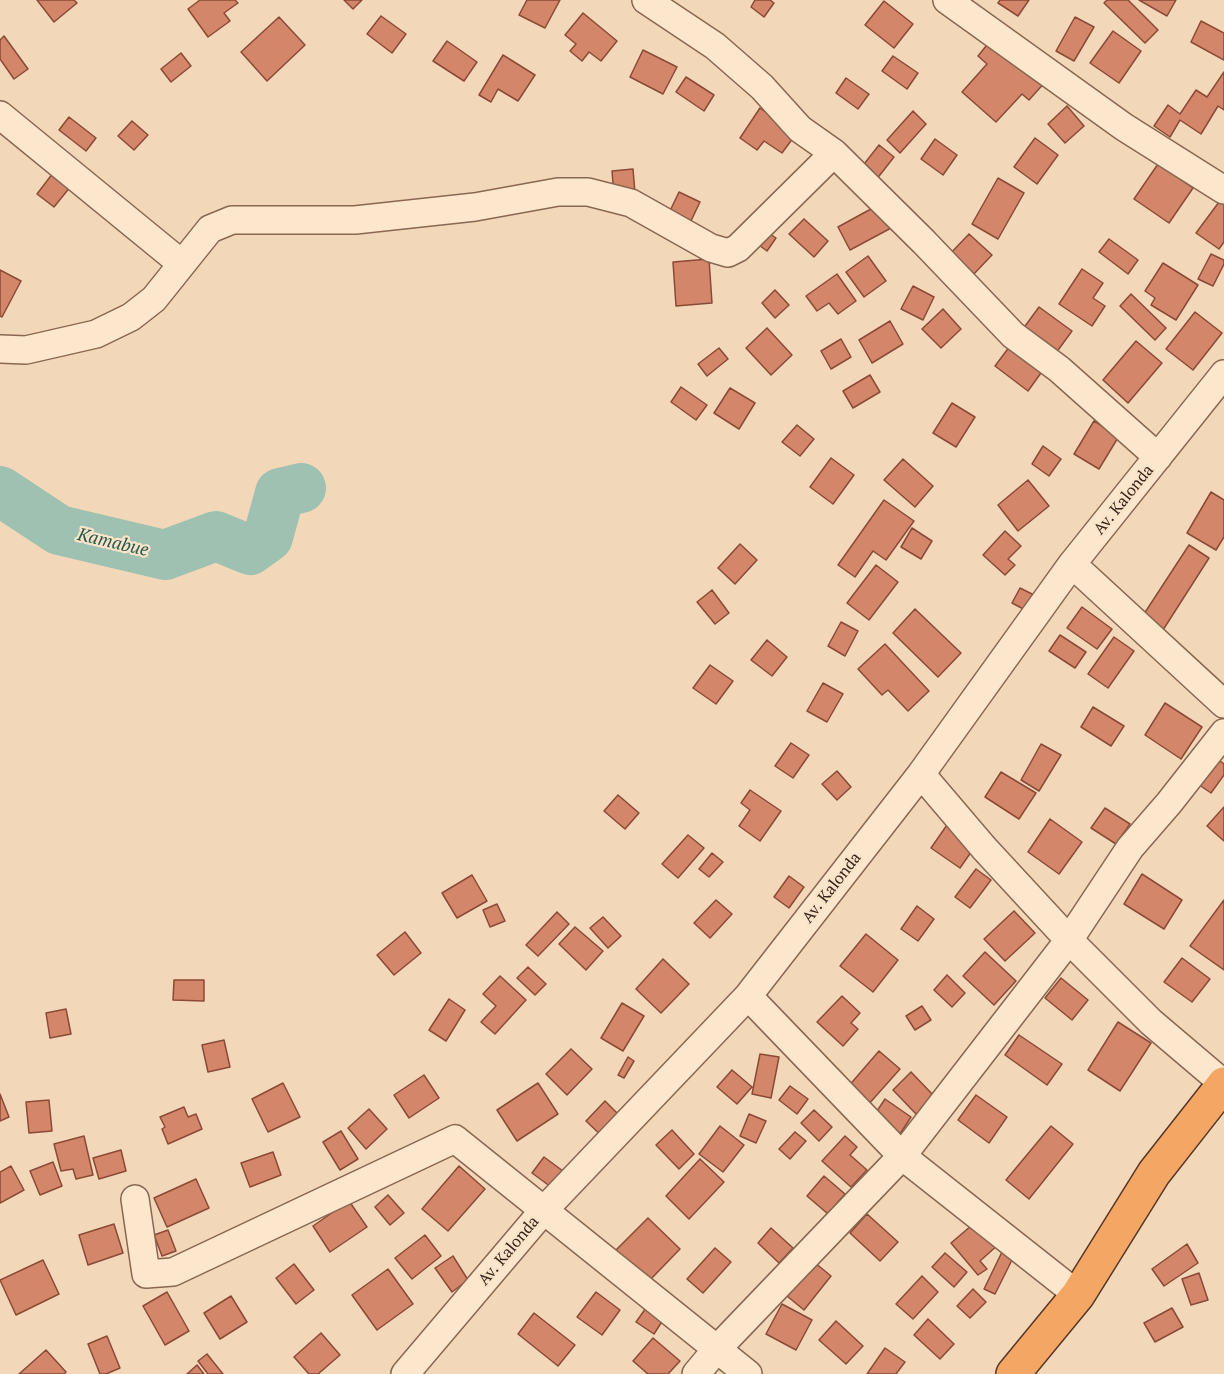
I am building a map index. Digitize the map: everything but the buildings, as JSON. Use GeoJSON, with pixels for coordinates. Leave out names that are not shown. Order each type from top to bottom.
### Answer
{"type":"FeatureCollection","features":[{"type":"Feature","properties":{"kind":"highway"},"geometry":{"type":"LineString","coordinates":[[1013,1374],[1078,1295],[1154,1173],[1224,1084]]}},
{"type":"Feature","properties":{"kind":"street"},"geometry":{"type":"LineString","coordinates":[[646,0],[715,46],[762,87],[800,129],[834,153],[1013,334],[1059,369],[1158,458]]}},
{"type":"Feature","properties":{"kind":"street"},"geometry":{"type":"LineString","coordinates":[[947,0],[1124,127],[1224,190]]}},
{"type":"Feature","properties":{"kind":"street"},"geometry":{"type":"LineString","coordinates":[[0,115],[182,264]]}},
{"type":"Feature","properties":{"kind":"street"},"geometry":{"type":"LineString","coordinates":[[0,349],[27,350],[96,334],[131,317],[154,299],[210,229],[232,220],[355,219],[475,207],[558,192],[588,192],[632,203],[711,248],[728,253],[738,248],[834,153]]}},
{"type":"Feature","properties":{"kind":"street","name":"Av. Kalonda"},"geometry":{"type":"LineString","coordinates":[[405,1374],[544,1210],[748,996],[921,774],[1072,564],[1224,374]]}},
{"type":"Feature","properties":{"kind":"street"},"geometry":{"type":"LineString","coordinates":[[1072,564],[1224,704]]}},
{"type":"Feature","properties":{"kind":"street"},"geometry":{"type":"LineString","coordinates":[[696,1374],[716,1350],[902,1156],[1069,940],[1130,848],[1224,733]]}},
{"type":"Feature","properties":{"kind":"street"},"geometry":{"type":"LineString","coordinates":[[921,774],[984,848],[1069,940],[1151,1022],[1224,1084]]}},
{"type":"Feature","properties":{"kind":"street"},"geometry":{"type":"LineString","coordinates":[[748,996],[902,1156],[1078,1295]]}},
{"type":"Feature","properties":{"kind":"street"},"geometry":{"type":"LineString","coordinates":[[135,1199],[146,1274],[172,1272],[455,1139],[748,1374]]}},
{"type":"Feature","properties":{"kind":"waterway","name":"Kamabue"},"geometry":{"type":"LineString","coordinates":[[0,491],[59,530],[165,555],[216,536],[250,550],[268,537],[280,493],[301,488]]}}]}
